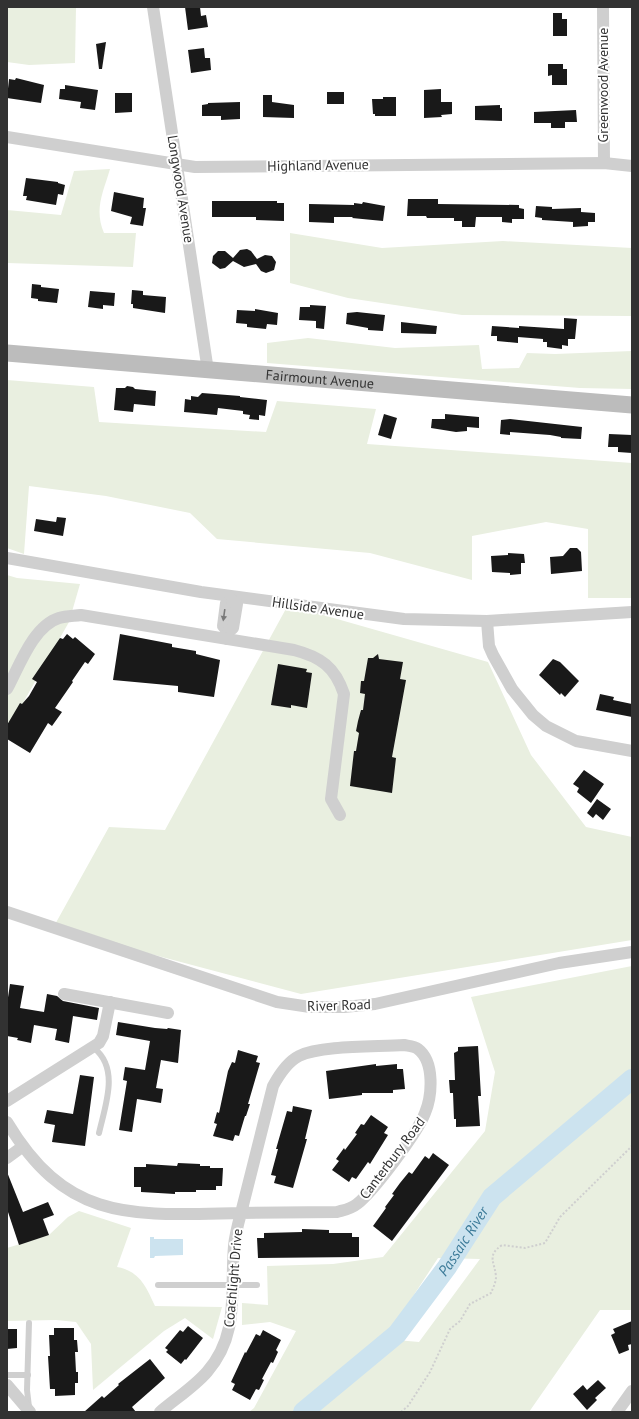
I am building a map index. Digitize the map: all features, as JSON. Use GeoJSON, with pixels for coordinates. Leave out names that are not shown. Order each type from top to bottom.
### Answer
{"type":"FeatureCollection","features":[{"type":"Feature","properties":{"kind":"main road","name":"Fairmount Avenue"},"geometry":{"type":"LineString","coordinates":[[7,354],[632,405]]}},
{"type":"Feature","properties":{"kind":"street","name":"Longwood Avenue"},"geometry":{"type":"LineString","coordinates":[[153,7],[208,371]]}},
{"type":"Feature","properties":{"kind":"street","name":"Greenwood Avenue"},"geometry":{"type":"LineString","coordinates":[[603,7],[604,163]]}},
{"type":"Feature","properties":{"kind":"street","name":"Highland Avenue"},"geometry":{"type":"LineString","coordinates":[[7,137],[195,167],[604,163],[632,166]]}},
{"type":"Feature","properties":{"kind":"street","name":"Hillside Avenue"},"geometry":{"type":"LineString","coordinates":[[7,558],[232,598],[404,619],[486,621],[632,612]]}},
{"type":"Feature","properties":{"kind":"street"},"geometry":{"type":"LineString","coordinates":[[227,636],[223,626],[226,603],[232,598]]}},
{"type":"Feature","properties":{"kind":"street"},"geometry":{"type":"LineString","coordinates":[[7,689],[35,637],[46,625],[59,618],[81,615],[227,636],[314,655],[326,664],[339,680],[344,694],[331,799],[340,815]]}},
{"type":"Feature","properties":{"kind":"street"},"geometry":{"type":"LineString","coordinates":[[486,621],[489,642],[493,655],[512,689],[533,715],[546,726],[576,741],[632,751]]}},
{"type":"Feature","properties":{"kind":"street","name":"River Road"},"geometry":{"type":"LineString","coordinates":[[7,912],[258,997],[310,1007],[344,1007],[375,1004],[559,963],[632,952]]}},
{"type":"Feature","properties":{"kind":"street"},"geometry":{"type":"LineString","coordinates":[[64,994],[168,1013]]}},
{"type":"Feature","properties":{"kind":"street"},"geometry":{"type":"LineString","coordinates":[[7,1101],[94,1048],[103,1036],[110,1002]]}},
{"type":"Feature","properties":{"kind":"street","name":"Canterbury Road"},"geometry":{"type":"LineString","coordinates":[[7,1122],[22,1147],[39,1166],[61,1185],[90,1201],[108,1207],[137,1213],[241,1213],[337,1212],[351,1208],[358,1204],[370,1191],[412,1134],[425,1113],[430,1091],[429,1069],[425,1057],[419,1050],[414,1047],[404,1046],[317,1050],[294,1059],[283,1070],[273,1086],[241,1213]]}},
{"type":"Feature","properties":{"kind":"street"},"geometry":{"type":"LineString","coordinates":[[7,1158],[22,1147]]}},
{"type":"Feature","properties":{"kind":"street","name":"Coachlight Drive"},"geometry":{"type":"LineString","coordinates":[[160,1412],[201,1378],[219,1355],[230,1326],[234,1245],[241,1213]]}},
{"type":"Feature","properties":{"kind":"street"},"geometry":{"type":"LineString","coordinates":[[7,1385],[30,1412]]}},
{"type":"Feature","properties":{"kind":"street"},"geometry":{"type":"LineString","coordinates":[[617,1412],[632,1391]]}},
{"type":"Feature","properties":{"kind":"lane"},"geometry":{"type":"LineString","coordinates":[[94,1048],[104,1059],[110,1075],[99,1133]]}},
{"type":"Feature","properties":{"kind":"lane"},"geometry":{"type":"LineString","coordinates":[[158,1285],[257,1285]]}},
{"type":"Feature","properties":{"kind":"lane"},"geometry":{"type":"LineString","coordinates":[[29,1323],[27,1390],[30,1412]]}},
{"type":"Feature","properties":{"kind":"lane"},"geometry":{"type":"LineString","coordinates":[[7,1375],[28,1375]]}},
{"type":"Feature","properties":{"kind":"path"},"geometry":{"type":"LineString","coordinates":[[401,1412],[408,1406],[430,1372],[450,1329],[460,1321],[470,1304],[491,1293],[496,1278],[492,1260],[495,1250],[502,1245],[525,1248],[545,1243],[560,1217],[632,1146]]}},
{"type":"Feature","properties":{"kind":"green space"},"geometry":{"type":"Polygon","coordinates":[[[7,7],[76,7],[75,63],[29,65],[7,62],[7,7]]]}},
{"type":"Feature","properties":{"kind":"green space"},"geometry":{"type":"Polygon","coordinates":[[[110,169],[102,193],[100,209],[101,224],[104,233],[136,233],[133,267],[7,263],[7,210],[61,215],[74,171],[110,169]]]}},
{"type":"Feature","properties":{"kind":"green space"},"geometry":{"type":"Polygon","coordinates":[[[290,233],[382,248],[503,241],[632,248],[632,316],[462,315],[348,298],[290,283],[290,233]]]}},
{"type":"Feature","properties":{"kind":"green space"},"geometry":{"type":"Polygon","coordinates":[[[308,338],[395,348],[479,345],[482,369],[519,368],[527,353],[555,354],[632,351],[632,389],[580,388],[267,363],[267,343],[308,338]]]}},
{"type":"Feature","properties":{"kind":"green space"},"geometry":{"type":"Polygon","coordinates":[[[7,380],[94,387],[99,422],[266,432],[277,401],[376,409],[367,444],[632,463],[632,598],[588,598],[588,529],[546,522],[472,536],[472,580],[370,553],[217,539],[190,513],[106,496],[29,486],[24,554],[7,548],[7,380]]]}},
{"type":"Feature","properties":{"kind":"green space"},"geometry":{"type":"Polygon","coordinates":[[[7,575],[17,578],[80,584],[69,622],[7,731],[7,575]]]}},
{"type":"Feature","properties":{"kind":"green space"},"geometry":{"type":"Polygon","coordinates":[[[288,605],[488,662],[531,755],[586,827],[632,837],[632,940],[301,994],[53,928],[109,827],[165,830],[288,605]]]}},
{"type":"Feature","properties":{"kind":"green space"},"geometry":{"type":"Polygon","coordinates":[[[632,966],[632,1310],[600,1310],[529,1412],[249,1412],[254,1408],[296,1331],[270,1322],[242,1325],[242,1303],[268,1305],[267,1266],[333,1264],[383,1257],[485,1131],[495,1072],[471,997],[632,966]],[[438,1258],[385,1339],[419,1342],[480,1259],[438,1258]]]}},
{"type":"Feature","properties":{"kind":"green space"},"geometry":{"type":"Polygon","coordinates":[[[79,1211],[131,1228],[117,1267],[125,1269],[137,1276],[145,1286],[155,1306],[222,1307],[213,1339],[185,1318],[164,1331],[93,1390],[91,1344],[76,1322],[56,1320],[7,1321],[7,1248],[49,1235],[68,1217],[79,1211]]]}},
{"type":"Feature","properties":{"kind":"water"},"geometry":{"type":"Polygon","coordinates":[[[150,1237],[154,1237],[154,1239],[183,1239],[183,1255],[155,1256],[154,1258],[150,1258],[150,1237]]]}},
{"type":"Feature","properties":{"kind":"building"},"geometry":{"type":"Polygon","coordinates":[[[185,7],[200,7],[201,16],[206,15],[208,27],[188,30],[185,7]]]}},
{"type":"Feature","properties":{"kind":"building"},"geometry":{"type":"Polygon","coordinates":[[[553,13],[562,13],[562,19],[567,19],[567,36],[553,36],[553,13]]]}},
{"type":"Feature","properties":{"kind":"building"},"geometry":{"type":"Polygon","coordinates":[[[106,42],[102,69],[99,69],[96,44],[106,42]]]}},
{"type":"Feature","properties":{"kind":"building"},"geometry":{"type":"Polygon","coordinates":[[[204,48],[205,58],[210,58],[211,70],[191,73],[188,50],[204,48]]]}},
{"type":"Feature","properties":{"kind":"building"},"geometry":{"type":"Polygon","coordinates":[[[548,64],[563,64],[563,69],[567,69],[567,85],[552,85],[552,75],[548,76],[548,64]]]}},
{"type":"Feature","properties":{"kind":"building"},"geometry":{"type":"Polygon","coordinates":[[[16,78],[44,85],[41,103],[7,98],[9,79],[15,80],[16,78]]]}},
{"type":"Feature","properties":{"kind":"building"},"geometry":{"type":"Polygon","coordinates":[[[65,85],[98,90],[95,110],[80,108],[81,102],[59,99],[60,89],[65,89],[65,85]]]}},
{"type":"Feature","properties":{"kind":"building"},"geometry":{"type":"Polygon","coordinates":[[[441,89],[441,102],[452,102],[452,114],[441,115],[442,117],[424,118],[424,90],[441,89]]]}},
{"type":"Feature","properties":{"kind":"building"},"geometry":{"type":"Polygon","coordinates":[[[327,92],[344,92],[344,104],[327,104],[327,92]]]}},
{"type":"Feature","properties":{"kind":"building"},"geometry":{"type":"Polygon","coordinates":[[[115,93],[132,93],[132,112],[115,113],[115,93]]]}},
{"type":"Feature","properties":{"kind":"building"},"geometry":{"type":"Polygon","coordinates":[[[263,95],[272,95],[272,102],[294,105],[294,118],[263,117],[263,95]]]}},
{"type":"Feature","properties":{"kind":"building"},"geometry":{"type":"Polygon","coordinates":[[[383,97],[396,97],[396,116],[375,116],[375,114],[373,114],[372,99],[383,99],[383,97]]]}},
{"type":"Feature","properties":{"kind":"building"},"geometry":{"type":"Polygon","coordinates":[[[240,102],[240,119],[221,120],[221,116],[202,116],[202,105],[208,103],[240,102]]]}},
{"type":"Feature","properties":{"kind":"building"},"geometry":{"type":"Polygon","coordinates":[[[500,105],[500,108],[502,108],[502,121],[475,120],[475,106],[500,105]]]}},
{"type":"Feature","properties":{"kind":"building"},"geometry":{"type":"Polygon","coordinates":[[[576,110],[577,122],[565,122],[565,128],[551,128],[551,123],[534,123],[534,112],[576,110]]]}},
{"type":"Feature","properties":{"kind":"building"},"geometry":{"type":"Polygon","coordinates":[[[26,178],[58,182],[65,185],[63,195],[58,194],[56,205],[26,200],[27,196],[23,196],[26,178]]]}},
{"type":"Feature","properties":{"kind":"building"},"geometry":{"type":"Polygon","coordinates":[[[114,192],[144,198],[143,208],[146,208],[143,226],[130,224],[132,217],[111,211],[114,192]]]}},
{"type":"Feature","properties":{"kind":"building"},"geometry":{"type":"Polygon","coordinates":[[[408,199],[438,199],[438,204],[519,205],[519,208],[524,209],[524,219],[512,219],[512,223],[502,222],[502,217],[476,217],[475,227],[462,227],[462,221],[454,221],[454,218],[407,216],[408,199]]]}},
{"type":"Feature","properties":{"kind":"building"},"geometry":{"type":"Polygon","coordinates":[[[212,201],[277,201],[277,203],[284,203],[284,221],[256,220],[256,217],[212,217],[212,201]]]}},
{"type":"Feature","properties":{"kind":"building"},"geometry":{"type":"Polygon","coordinates":[[[363,202],[385,206],[383,221],[352,218],[353,217],[334,217],[334,223],[309,222],[309,204],[354,205],[354,203],[362,204],[363,202]]]}},
{"type":"Feature","properties":{"kind":"building"},"geometry":{"type":"Polygon","coordinates":[[[536,206],[552,207],[552,209],[581,208],[581,212],[595,213],[595,222],[588,222],[588,226],[573,227],[573,222],[542,220],[542,218],[535,217],[536,206]]]}},
{"type":"Feature","properties":{"kind":"building"},"geometry":{"type":"Polygon","coordinates":[[[247,249],[251,251],[257,259],[265,255],[272,256],[276,262],[274,270],[266,273],[261,271],[256,264],[244,267],[233,261],[225,268],[220,269],[212,263],[213,256],[218,251],[225,251],[233,258],[240,250],[247,249]]]}},
{"type":"Feature","properties":{"kind":"building"},"geometry":{"type":"Polygon","coordinates":[[[32,284],[41,285],[41,287],[59,289],[57,303],[38,301],[38,299],[31,298],[32,284]]]}},
{"type":"Feature","properties":{"kind":"building"},"geometry":{"type":"Polygon","coordinates":[[[132,290],[143,291],[143,295],[166,297],[165,313],[133,308],[133,304],[131,304],[132,290]]]}},
{"type":"Feature","properties":{"kind":"building"},"geometry":{"type":"Polygon","coordinates":[[[90,291],[115,293],[114,306],[103,305],[103,309],[88,307],[90,291]]]}},
{"type":"Feature","properties":{"kind":"building"},"geometry":{"type":"Polygon","coordinates":[[[310,305],[326,306],[324,329],[316,328],[316,321],[299,320],[300,307],[310,307],[310,305]]]}},
{"type":"Feature","properties":{"kind":"building"},"geometry":{"type":"Polygon","coordinates":[[[255,309],[278,313],[277,325],[267,324],[266,329],[247,327],[247,324],[236,323],[237,310],[255,311],[255,309]]]}},
{"type":"Feature","properties":{"kind":"building"},"geometry":{"type":"Polygon","coordinates":[[[357,312],[385,315],[383,331],[368,330],[368,328],[346,324],[347,313],[357,312]]]}},
{"type":"Feature","properties":{"kind":"building"},"geometry":{"type":"Polygon","coordinates":[[[564,318],[577,319],[575,339],[568,339],[568,346],[562,345],[562,349],[547,347],[547,342],[543,342],[543,339],[518,337],[518,343],[497,341],[497,336],[491,336],[492,326],[564,329],[564,318]]]}},
{"type":"Feature","properties":{"kind":"building"},"geometry":{"type":"Polygon","coordinates":[[[401,322],[437,326],[436,334],[401,333],[401,322]]]}},
{"type":"Feature","properties":{"kind":"building"},"geometry":{"type":"Polygon","coordinates":[[[127,386],[135,389],[156,391],[155,406],[134,404],[133,412],[114,410],[116,388],[125,388],[127,386]]]}},
{"type":"Feature","properties":{"kind":"building"},"geometry":{"type":"Polygon","coordinates":[[[202,393],[267,400],[265,416],[259,415],[259,420],[249,419],[250,415],[243,414],[243,411],[218,408],[217,415],[184,412],[185,399],[191,400],[191,396],[198,397],[202,393]]]}},
{"type":"Feature","properties":{"kind":"building"},"geometry":{"type":"Polygon","coordinates":[[[384,414],[397,418],[391,439],[378,435],[384,414]]]}},
{"type":"Feature","properties":{"kind":"building"},"geometry":{"type":"Polygon","coordinates":[[[445,414],[479,417],[479,428],[467,427],[467,431],[456,432],[431,428],[432,419],[445,419],[445,414]]]}},
{"type":"Feature","properties":{"kind":"building"},"geometry":{"type":"Polygon","coordinates":[[[510,419],[582,427],[581,439],[510,432],[510,435],[500,434],[501,420],[510,419]]]}},
{"type":"Feature","properties":{"kind":"building"},"geometry":{"type":"Polygon","coordinates":[[[609,434],[632,435],[632,453],[618,452],[618,447],[608,447],[609,434]]]}},
{"type":"Feature","properties":{"kind":"building"},"geometry":{"type":"Polygon","coordinates":[[[57,517],[66,518],[63,536],[34,531],[36,519],[56,522],[57,517]]]}},
{"type":"Feature","properties":{"kind":"building"},"geometry":{"type":"Polygon","coordinates":[[[570,548],[577,548],[581,552],[582,571],[551,574],[550,557],[563,556],[570,548]]]}},
{"type":"Feature","properties":{"kind":"building"},"geometry":{"type":"Polygon","coordinates":[[[508,553],[524,554],[525,563],[521,563],[521,574],[510,575],[510,573],[492,572],[491,556],[508,555],[508,553]]]}},
{"type":"Feature","properties":{"kind":"building"},"geometry":{"type":"Polygon","coordinates":[[[67,634],[73,639],[75,637],[95,654],[88,664],[85,662],[72,681],[73,682],[55,708],[62,712],[52,726],[48,723],[30,753],[7,739],[7,725],[20,703],[22,704],[29,696],[37,682],[32,679],[60,638],[63,639],[67,634]]]}},
{"type":"Feature","properties":{"kind":"building"},"geometry":{"type":"Polygon","coordinates":[[[120,634],[172,644],[172,647],[196,651],[196,654],[220,660],[214,697],[178,692],[178,686],[113,680],[120,634]]]}},
{"type":"Feature","properties":{"kind":"building"},"geometry":{"type":"Polygon","coordinates":[[[378,654],[379,659],[403,662],[400,679],[406,680],[392,757],[396,758],[392,793],[350,786],[354,751],[356,751],[359,733],[356,731],[361,710],[363,710],[365,694],[360,693],[361,681],[364,681],[368,658],[373,658],[378,654]]]}},
{"type":"Feature","properties":{"kind":"building"},"geometry":{"type":"Polygon","coordinates":[[[553,659],[560,662],[579,681],[565,697],[561,693],[560,695],[539,675],[553,659]]]}},
{"type":"Feature","properties":{"kind":"building"},"geometry":{"type":"Polygon","coordinates":[[[278,664],[307,669],[306,672],[312,673],[307,708],[291,705],[291,708],[271,705],[278,664]]]}},
{"type":"Feature","properties":{"kind":"building"},"geometry":{"type":"Polygon","coordinates":[[[600,694],[614,697],[613,700],[632,704],[632,717],[596,710],[600,694]]]}},
{"type":"Feature","properties":{"kind":"building"},"geometry":{"type":"Polygon","coordinates":[[[584,770],[604,784],[591,803],[577,792],[579,788],[573,784],[584,770]]]}},
{"type":"Feature","properties":{"kind":"building"},"geometry":{"type":"Polygon","coordinates":[[[597,799],[611,809],[603,820],[596,814],[593,818],[587,813],[597,799]]]}},
{"type":"Feature","properties":{"kind":"building"},"geometry":{"type":"Polygon","coordinates":[[[10,984],[24,986],[20,1008],[44,1012],[47,994],[57,996],[63,1001],[99,1008],[97,1020],[73,1016],[69,1043],[55,1040],[57,1029],[34,1025],[31,1043],[7,1036],[7,1004],[10,984]]]}},
{"type":"Feature","properties":{"kind":"building"},"geometry":{"type":"Polygon","coordinates":[[[118,1022],[155,1028],[181,1030],[178,1063],[161,1060],[156,1088],[163,1089],[161,1103],[137,1099],[132,1132],[119,1130],[127,1081],[123,1080],[125,1067],[145,1070],[150,1041],[116,1035],[118,1022]]]}},
{"type":"Feature","properties":{"kind":"building"},"geometry":{"type":"Polygon","coordinates":[[[478,1046],[481,1096],[478,1096],[480,1126],[456,1127],[456,1119],[454,1119],[453,1093],[450,1093],[449,1080],[455,1080],[454,1053],[458,1051],[458,1047],[478,1046]]]}},
{"type":"Feature","properties":{"kind":"building"},"geometry":{"type":"Polygon","coordinates":[[[238,1050],[258,1056],[256,1062],[260,1063],[246,1116],[239,1136],[235,1135],[233,1141],[213,1136],[217,1124],[214,1123],[217,1112],[219,1113],[228,1071],[232,1062],[235,1063],[238,1050]]]}},
{"type":"Feature","properties":{"kind":"building"},"geometry":{"type":"Polygon","coordinates":[[[376,1064],[376,1066],[397,1064],[397,1069],[403,1069],[405,1089],[393,1090],[393,1093],[362,1093],[362,1095],[329,1099],[326,1071],[376,1064]]]}},
{"type":"Feature","properties":{"kind":"building"},"geometry":{"type":"Polygon","coordinates":[[[80,1075],[94,1077],[85,1146],[52,1142],[55,1125],[44,1123],[47,1110],[73,1114],[80,1075]]]}},
{"type":"Feature","properties":{"kind":"building"},"geometry":{"type":"Polygon","coordinates":[[[293,1106],[312,1110],[305,1139],[307,1139],[293,1188],[274,1183],[276,1176],[271,1175],[278,1149],[276,1149],[287,1111],[292,1112],[293,1106]]]}},
{"type":"Feature","properties":{"kind":"building"},"geometry":{"type":"Polygon","coordinates":[[[371,1115],[388,1127],[384,1133],[388,1135],[370,1164],[368,1162],[356,1179],[352,1177],[349,1182],[332,1170],[339,1161],[336,1159],[357,1134],[355,1133],[361,1124],[364,1125],[371,1115]]]}},
{"type":"Feature","properties":{"kind":"building"},"geometry":{"type":"Polygon","coordinates":[[[433,1153],[449,1165],[392,1241],[373,1226],[394,1195],[392,1194],[409,1172],[412,1174],[425,1156],[429,1159],[433,1153]]]}},
{"type":"Feature","properties":{"kind":"building"},"geometry":{"type":"Polygon","coordinates":[[[178,1163],[200,1164],[200,1166],[210,1166],[210,1168],[223,1168],[222,1186],[216,1186],[216,1190],[175,1192],[175,1194],[141,1192],[141,1187],[134,1187],[134,1167],[146,1167],[146,1164],[177,1166],[178,1163]]]}},
{"type":"Feature","properties":{"kind":"building"},"geometry":{"type":"Polygon","coordinates":[[[7,1172],[23,1212],[48,1202],[54,1215],[43,1219],[49,1235],[19,1245],[7,1209],[7,1172]]]}},
{"type":"Feature","properties":{"kind":"building"},"geometry":{"type":"Polygon","coordinates":[[[302,1229],[329,1230],[329,1233],[352,1233],[352,1237],[359,1237],[359,1257],[258,1258],[257,1238],[264,1238],[264,1233],[302,1232],[302,1229]]]}},
{"type":"Feature","properties":{"kind":"building"},"geometry":{"type":"Polygon","coordinates":[[[632,1321],[632,1344],[628,1345],[629,1350],[619,1354],[611,1335],[615,1333],[613,1329],[632,1321]]]}},
{"type":"Feature","properties":{"kind":"building"},"geometry":{"type":"Polygon","coordinates":[[[188,1326],[203,1338],[186,1360],[185,1359],[181,1364],[166,1352],[168,1350],[165,1348],[180,1330],[183,1332],[188,1326]]]}},
{"type":"Feature","properties":{"kind":"building"},"geometry":{"type":"Polygon","coordinates":[[[54,1328],[74,1328],[74,1340],[77,1340],[78,1352],[75,1352],[78,1383],[75,1383],[75,1395],[55,1396],[55,1389],[50,1389],[48,1356],[50,1356],[49,1335],[54,1335],[54,1328]]]}},
{"type":"Feature","properties":{"kind":"building"},"geometry":{"type":"Polygon","coordinates":[[[7,1329],[17,1329],[17,1348],[7,1349],[7,1329]]]}},
{"type":"Feature","properties":{"kind":"building"},"geometry":{"type":"Polygon","coordinates":[[[263,1330],[281,1340],[276,1350],[278,1352],[273,1363],[271,1362],[262,1379],[264,1380],[259,1390],[256,1389],[250,1400],[232,1390],[235,1384],[231,1382],[245,1352],[246,1353],[256,1334],[260,1336],[263,1330]]]}},
{"type":"Feature","properties":{"kind":"building"},"geometry":{"type":"Polygon","coordinates":[[[150,1359],[165,1378],[132,1407],[136,1412],[84,1412],[102,1396],[104,1398],[119,1385],[118,1384],[150,1359]]]}},
{"type":"Feature","properties":{"kind":"building"},"geometry":{"type":"Polygon","coordinates":[[[598,1380],[606,1388],[595,1398],[597,1400],[587,1410],[573,1394],[583,1385],[587,1390],[598,1380]]]}},
{"type":"Feature","properties":{"kind":"waterway","name":"Passaic River"},"geometry":{"type":"LineString","coordinates":[[303,1412],[397,1334],[447,1267],[492,1197],[632,1079]]}}]}
